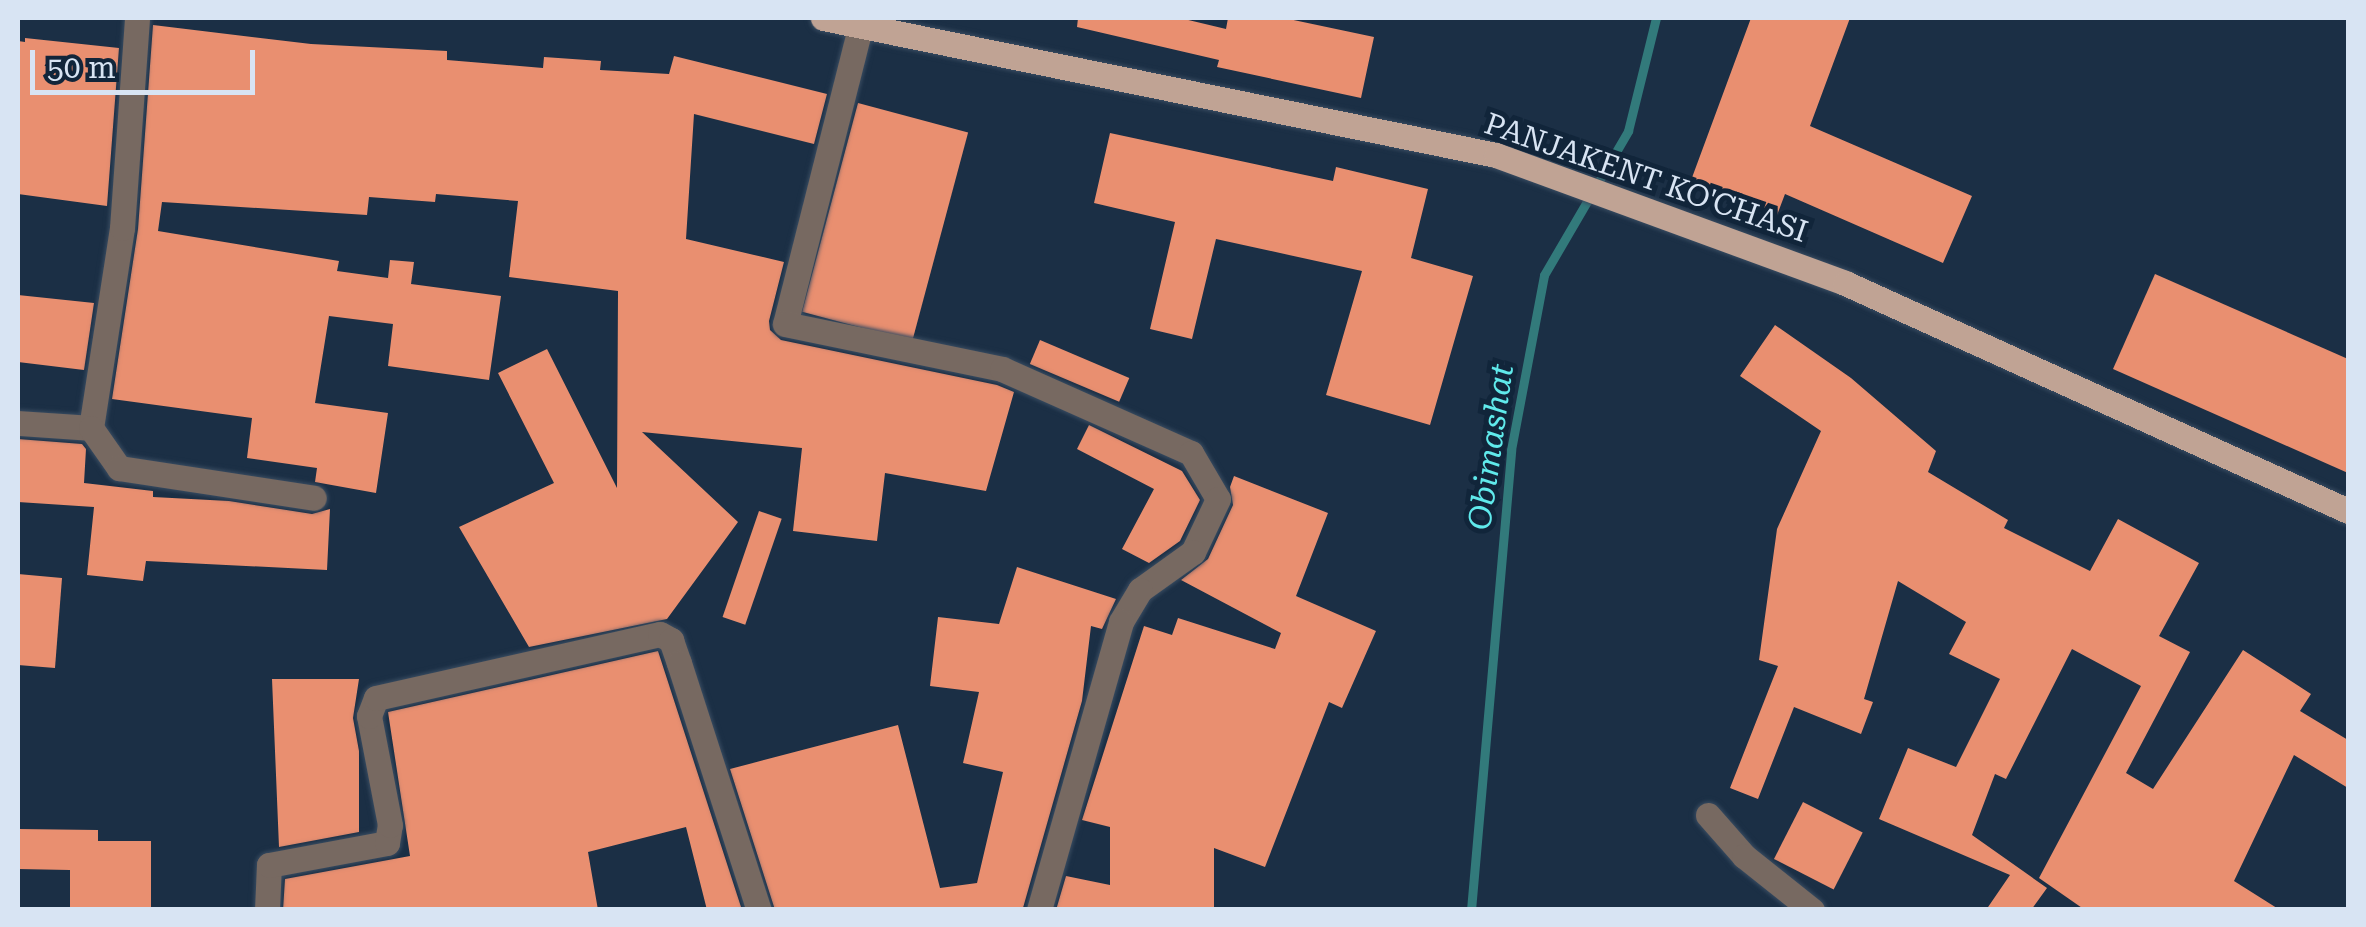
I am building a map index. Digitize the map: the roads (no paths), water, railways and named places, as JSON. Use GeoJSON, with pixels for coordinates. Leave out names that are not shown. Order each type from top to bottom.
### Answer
{"type":"FeatureCollection","features":[{"type":"Feature","properties":{"kind":"main road","name":"PANJAKENT KO'CHASI"},"geometry":{"type":"LineString","coordinates":[[823,18],[1496,155],[1845,283],[2348,510]]}},
{"type":"Feature","properties":{"kind":"street"},"geometry":{"type":"LineString","coordinates":[[138,18],[122,228],[91,428],[119,468],[314,498]]}},
{"type":"Feature","properties":{"kind":"street"},"geometry":{"type":"LineString","coordinates":[[860,24],[784,324],[1002,369],[1191,453],[1218,499],[1193,552],[1140,590],[1122,622],[1039,910]]}},
{"type":"Feature","properties":{"kind":"street"},"geometry":{"type":"LineString","coordinates":[[18,423],[91,428]]}},
{"type":"Feature","properties":{"kind":"street"},"geometry":{"type":"LineString","coordinates":[[268,910],[269,865],[388,843],[390,824],[370,716],[376,698],[660,634],[671,640],[680,664],[758,910]]}},
{"type":"Feature","properties":{"kind":"street"},"geometry":{"type":"LineString","coordinates":[[1708,815],[1744,856],[1812,910]]}},
{"type":"Feature","properties":{"kind":"waterway","name":"Obimashat"},"geometry":{"type":"LineString","coordinates":[[1471,910],[1511,450],[1544,275],[1628,131],[1656,18]]}}]}
